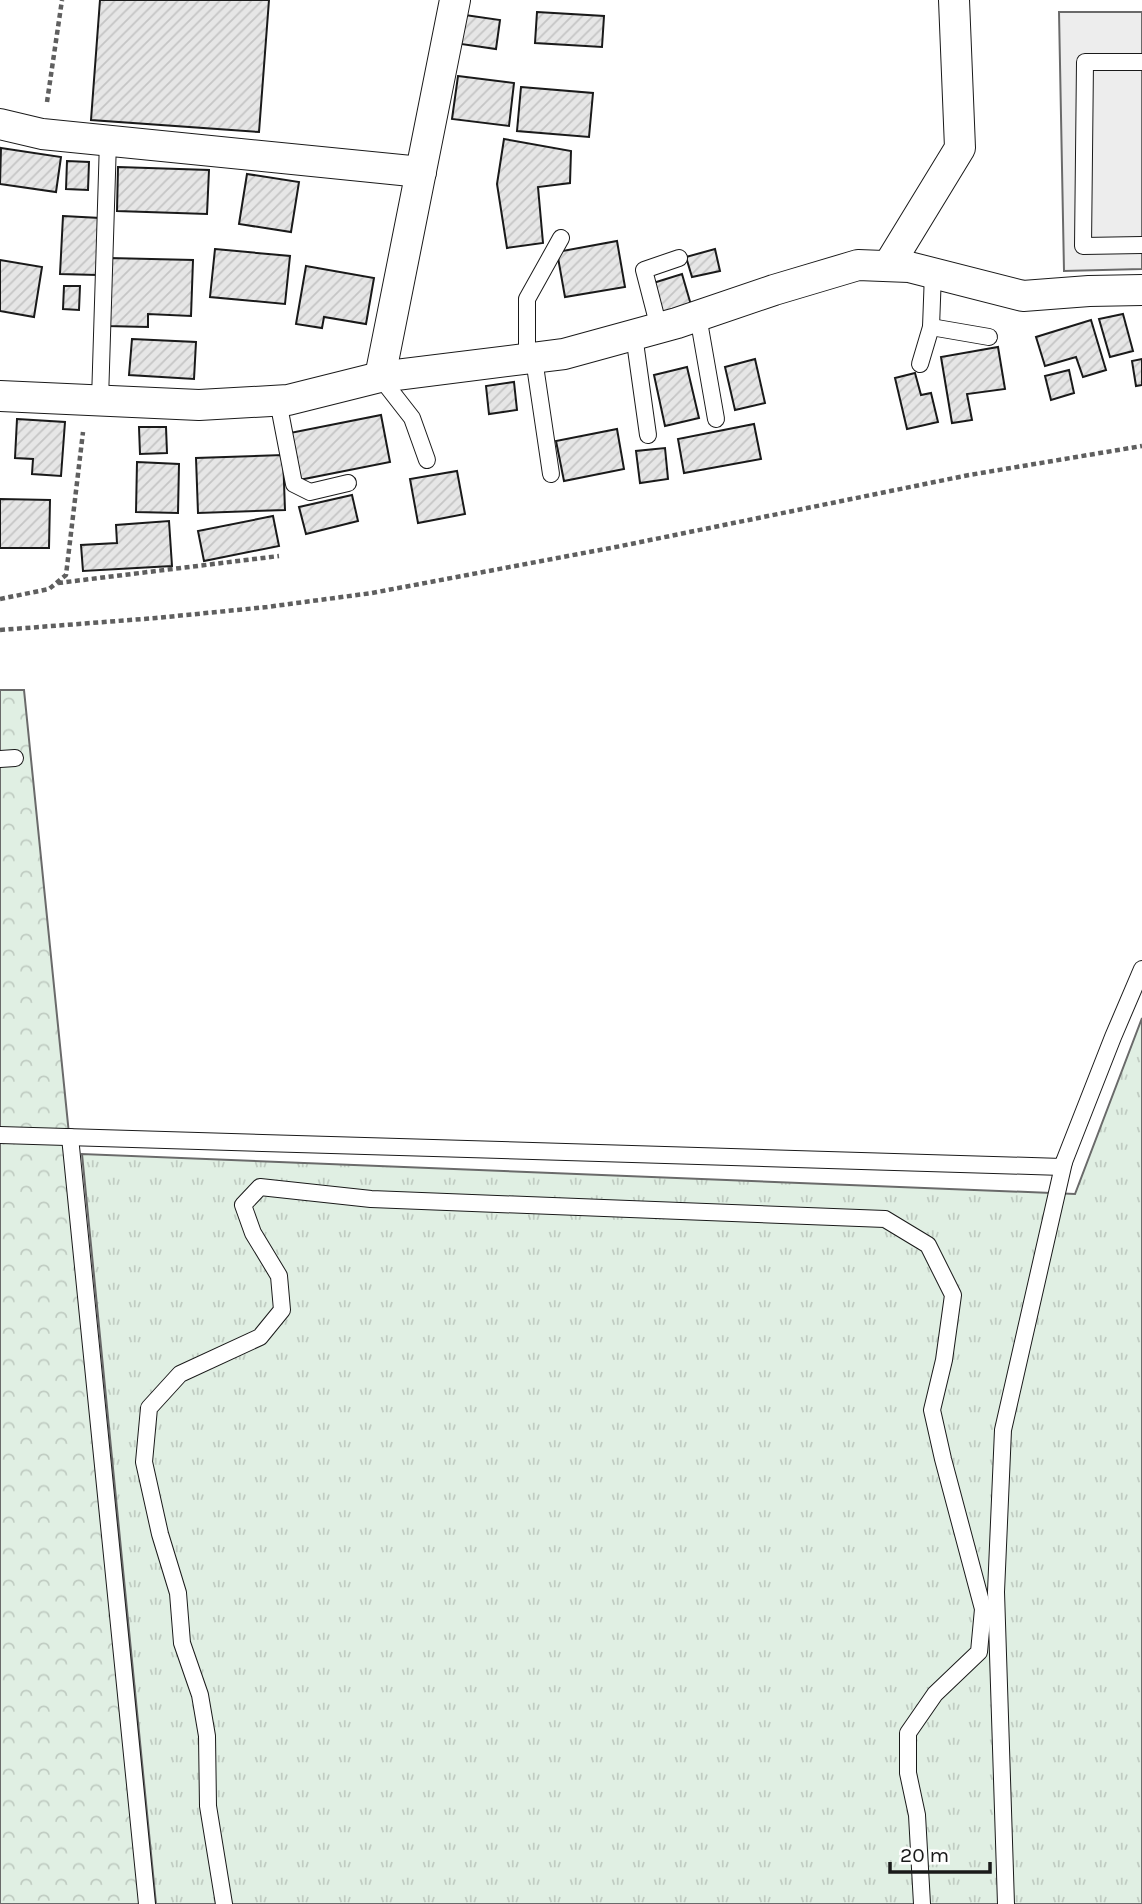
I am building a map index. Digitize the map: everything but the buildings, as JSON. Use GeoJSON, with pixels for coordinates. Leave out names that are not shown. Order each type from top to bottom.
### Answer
{"type":"FeatureCollection","features":[{"type":"Feature","properties":{"kind":"street"},"geometry":{"type":"LineString","coordinates":[[380,377],[455,0]]}},
{"type":"Feature","properties":{"kind":"street"},"geometry":{"type":"LineString","coordinates":[[888,266],[960,148],[954,0]]}},
{"type":"Feature","properties":{"kind":"street"},"geometry":{"type":"LineString","coordinates":[[0,124],[42,134],[421,172]]}},
{"type":"Feature","properties":{"kind":"street"},"geometry":{"type":"LineString","coordinates":[[0,396],[199,405],[278,401],[380,377],[564,354],[698,316],[858,265],[909,267],[1023,296],[1142,290]]}},
{"type":"Feature","properties":{"kind":"lane"},"geometry":{"type":"LineString","coordinates":[[1142,62],[1085,62],[1083,246],[1142,245]]}},
{"type":"Feature","properties":{"kind":"lane"},"geometry":{"type":"LineString","coordinates":[[93,400],[108,141]]}},
{"type":"Feature","properties":{"kind":"lane"},"geometry":{"type":"LineString","coordinates":[[551,474],[530,359],[527,299],[561,238]]}},
{"type":"Feature","properties":{"kind":"lane"},"geometry":{"type":"LineString","coordinates":[[648,435],[644,270],[679,258]]}},
{"type":"Feature","properties":{"kind":"lane"},"geometry":{"type":"LineString","coordinates":[[920,364],[931,327],[933,273]]}},
{"type":"Feature","properties":{"kind":"lane"},"geometry":{"type":"LineString","coordinates":[[698,316],[716,419]]}},
{"type":"Feature","properties":{"kind":"lane"},"geometry":{"type":"LineString","coordinates":[[931,327],[989,337]]}},
{"type":"Feature","properties":{"kind":"lane"},"geometry":{"type":"LineString","coordinates":[[380,377],[412,418],[427,460]]}},
{"type":"Feature","properties":{"kind":"lane"},"geometry":{"type":"LineString","coordinates":[[278,401],[294,484],[310,492],[348,483]]}},
{"type":"Feature","properties":{"kind":"lane"},"geometry":{"type":"LineString","coordinates":[[0,1135],[1062,1167],[1142,969]]}},
{"type":"Feature","properties":{"kind":"lane"},"geometry":{"type":"LineString","coordinates":[[70,1137],[147,1904]]}},
{"type":"Feature","properties":{"kind":"lane"},"geometry":{"type":"LineString","coordinates":[[1006,1904],[996,1592],[1003,1430],[1064,1162]]}},
{"type":"Feature","properties":{"kind":"lane"},"geometry":{"type":"LineString","coordinates":[[224,1904],[208,1806],[207,1737],[200,1695],[182,1643],[178,1593],[160,1534],[144,1462],[149,1408],[180,1374],[260,1337],[282,1310],[279,1276],[253,1233],[243,1205],[260,1187],[371,1199],[885,1219],[928,1245],[953,1295],[944,1360],[932,1410],[983,1609],[979,1652],[935,1694],[908,1733],[908,1773],[917,1815],[922,1904]]}},
{"type":"Feature","properties":{"kind":"path"},"geometry":{"type":"LineString","coordinates":[[42,134],[62,0]]}},
{"type":"Feature","properties":{"kind":"path"},"geometry":{"type":"LineString","coordinates":[[0,599],[49,589],[66,575],[93,400]]}},
{"type":"Feature","properties":{"kind":"path"},"geometry":{"type":"LineString","coordinates":[[0,629],[156,618],[372,593],[621,546],[969,475],[1142,446]]}},
{"type":"Feature","properties":{"kind":"path"},"geometry":{"type":"LineString","coordinates":[[56,583],[279,556]]}},
{"type":"Feature","properties":{"kind":"green space"},"geometry":{"type":"Polygon","coordinates":[[[0,690],[24,690],[147,1904],[0,1904],[0,690]]]}},
{"type":"Feature","properties":{"kind":"green space"},"geometry":{"type":"Polygon","coordinates":[[[1142,1018],[1142,1904],[156,1904],[82,1154],[1075,1194],[1142,1018]]]}},
{"type":"Feature","properties":{"kind":"shaded area"},"geometry":{"type":"Polygon","coordinates":[[[1059,12],[1142,12],[1142,269],[1064,271],[1059,12]]]}}]}
